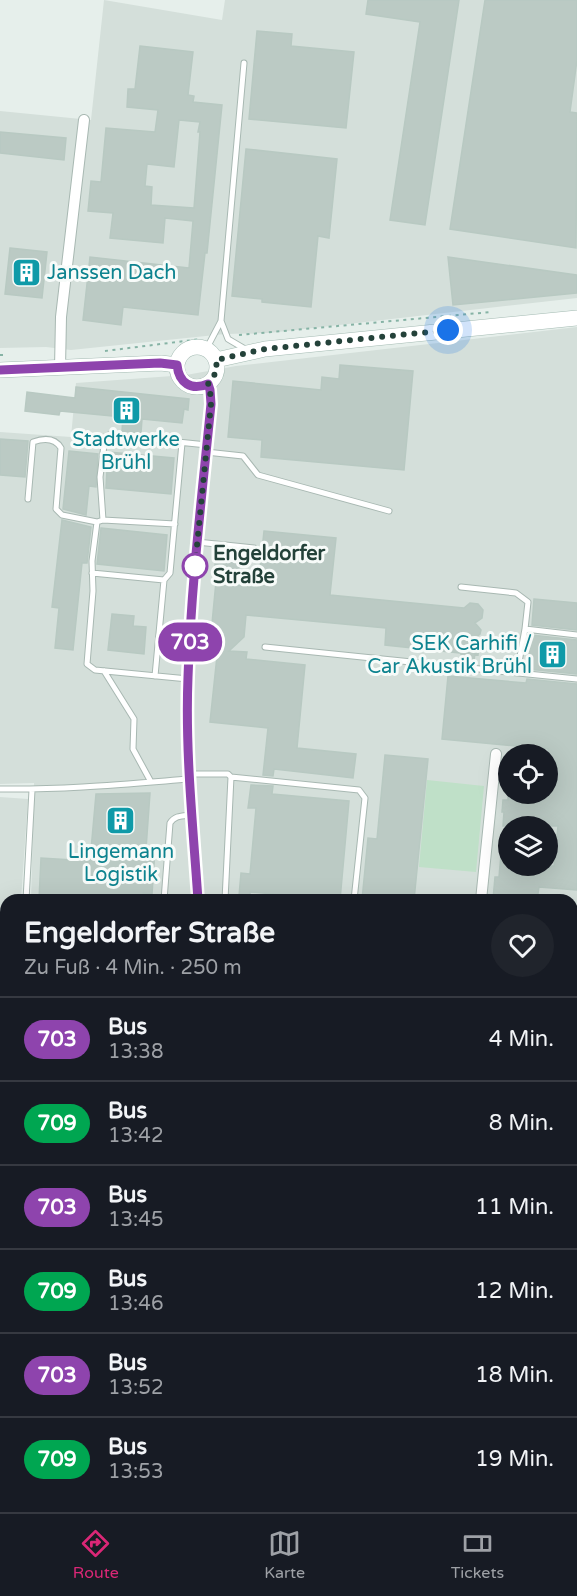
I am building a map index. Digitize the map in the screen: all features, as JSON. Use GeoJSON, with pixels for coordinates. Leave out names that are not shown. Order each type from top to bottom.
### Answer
{"type":"FeatureCollection","features":[{"type":"Feature","properties":{"kind":"street"},"geometry":{"type":"LineString","coordinates":[[60,368],[61,317],[84,120]]}},
{"type":"Feature","properties":{"kind":"street"},"geometry":{"type":"LineString","coordinates":[[216,360],[249,352],[362,338],[577,318]]}},
{"type":"Feature","properties":{"kind":"street"},"geometry":{"type":"LineString","coordinates":[[208,343],[216,360],[217,371],[208,384],[194,387],[181,380],[177,365],[183,352],[190,348],[208,343]]}},
{"type":"Feature","properties":{"kind":"street"},"geometry":{"type":"LineString","coordinates":[[0,370],[160,363],[177,365]]}},
{"type":"Feature","properties":{"kind":"street"},"geometry":{"type":"LineString","coordinates":[[198,894],[189,776],[188,679],[197,542],[211,404],[208,384]]}},
{"type":"Feature","properties":{"kind":"street"},"geometry":{"type":"LineString","coordinates":[[482,894],[496,754]]}},
{"type":"Feature","properties":{"kind":"lane"},"geometry":{"type":"LineString","coordinates":[[208,343],[221,321],[244,63]]}},
{"type":"Feature","properties":{"kind":"lane"},"geometry":{"type":"LineString","coordinates":[[221,321],[232,342],[249,352]]}},
{"type":"Feature","properties":{"kind":"lane"},"geometry":{"type":"LineString","coordinates":[[188,679],[95,670],[87,664],[92,573],[100,521],[100,477],[105,437],[109,435],[182,443],[243,456],[258,475],[389,511]]}},
{"type":"Feature","properties":{"kind":"lane"},"geometry":{"type":"LineString","coordinates":[[28,499],[33,442],[42,439],[52,440],[61,448],[56,509],[62,515],[100,521],[175,524]]}},
{"type":"Feature","properties":{"kind":"lane"},"geometry":{"type":"LineString","coordinates":[[155,676],[164,580],[170,573],[182,443]]}},
{"type":"Feature","properties":{"kind":"lane"},"geometry":{"type":"LineString","coordinates":[[197,542],[254,548]]}},
{"type":"Feature","properties":{"kind":"lane"},"geometry":{"type":"LineString","coordinates":[[92,573],[164,580]]}},
{"type":"Feature","properties":{"kind":"lane"},"geometry":{"type":"LineString","coordinates":[[461,587],[516,593],[528,602],[517,673]]}},
{"type":"Feature","properties":{"kind":"lane"},"geometry":{"type":"LineString","coordinates":[[525,629],[577,635]]}},
{"type":"Feature","properties":{"kind":"lane"},"geometry":{"type":"LineString","coordinates":[[265,647],[577,679]]}},
{"type":"Feature","properties":{"kind":"lane"},"geometry":{"type":"LineString","coordinates":[[104,671],[134,719],[133,749],[151,782]]}},
{"type":"Feature","properties":{"kind":"lane"},"geometry":{"type":"LineString","coordinates":[[0,789],[32,790],[228,774],[231,777],[359,790],[365,798],[355,894]]}},
{"type":"Feature","properties":{"kind":"lane"},"geometry":{"type":"LineString","coordinates":[[225,894],[231,777]]}},
{"type":"Feature","properties":{"kind":"lane"},"geometry":{"type":"LineString","coordinates":[[26,894],[32,790]]}},
{"type":"Feature","properties":{"kind":"lane"},"geometry":{"type":"LineString","coordinates":[[164,894],[170,823],[178,816],[191,815]]}},
{"type":"Feature","properties":{"kind":"path"},"geometry":{"type":"LineString","coordinates":[[227,336],[498,311]]}},
{"type":"Feature","properties":{"kind":"path"},"geometry":{"type":"LineString","coordinates":[[103,351],[208,343]]}},
{"type":"Feature","properties":{"kind":"path"},"geometry":{"type":"LineString","coordinates":[[0,355],[11,355]]}},
{"type":"Feature","properties":{"kind":"shaded area"},"geometry":{"type":"Polygon","coordinates":[[[104,0],[222,20],[225,0],[577,0],[577,298],[269,333],[225,334],[71,350],[46,347],[0,348],[0,111],[91,120],[104,0]]]}},
{"type":"Feature","properties":{"kind":"shaded area"},"geometry":{"type":"Polygon","coordinates":[[[577,327],[577,894],[31,894],[34,783],[0,784],[0,432],[71,437],[76,383],[186,375],[236,366],[577,327]]]}},
{"type":"Feature","properties":{"kind":"shaded area"},"geometry":{"type":"Polygon","coordinates":[[[0,797],[28,799],[21,894],[0,894],[0,797]]]}},
{"type":"Feature","properties":{"kind":"green space"},"geometry":{"type":"Polygon","coordinates":[[[427,780],[484,786],[476,872],[419,867],[427,780]]]}},
{"type":"Feature","properties":{"kind":"building"},"geometry":{"type":"Polygon","coordinates":[[[368,0],[459,0],[425,225],[390,220],[420,22],[366,14],[368,0]]]}},
{"type":"Feature","properties":{"kind":"building"},"geometry":{"type":"Polygon","coordinates":[[[485,0],[577,0],[577,60],[570,112],[577,113],[576,248],[450,229],[485,0]]]}},
{"type":"Feature","properties":{"kind":"building"},"geometry":{"type":"Polygon","coordinates":[[[257,31],[292,34],[291,46],[354,52],[346,128],[249,119],[257,31]]]}},
{"type":"Feature","properties":{"kind":"building"},"geometry":{"type":"Polygon","coordinates":[[[140,46],[193,52],[188,95],[194,96],[193,102],[222,105],[207,253],[205,253],[198,315],[123,307],[121,325],[83,320],[90,257],[189,268],[193,221],[165,218],[163,243],[110,238],[113,213],[88,211],[91,181],[101,182],[106,128],[155,132],[158,110],[127,107],[128,89],[135,89],[140,46]],[[179,120],[174,167],[147,164],[145,186],[152,187],[151,205],[194,208],[200,122],[179,120]]]}},
{"type":"Feature","properties":{"kind":"building"},"geometry":{"type":"Polygon","coordinates":[[[0,132],[66,138],[64,160],[0,153],[0,132]]]}},
{"type":"Feature","properties":{"kind":"building"},"geometry":{"type":"Polygon","coordinates":[[[246,149],[337,159],[329,238],[318,236],[311,307],[262,302],[262,299],[232,296],[246,149]]]}},
{"type":"Feature","properties":{"kind":"building","name":"Janssen Dach"},"geometry":{"type":"Polygon","coordinates":[[[10,248],[47,252],[42,298],[5,294],[10,248]]]}},
{"type":"Feature","properties":{"kind":"building"},"geometry":{"type":"Polygon","coordinates":[[[448,257],[577,275],[577,293],[453,305],[448,257]]]}},
{"type":"Feature","properties":{"kind":"building"},"geometry":{"type":"Polygon","coordinates":[[[340,365],[413,371],[404,470],[261,457],[262,440],[228,437],[233,381],[321,390],[322,377],[339,379],[340,365]]]}},
{"type":"Feature","properties":{"kind":"building","name":"Stadtwerke Brühl"},"geometry":{"type":"Polygon","coordinates":[[[76,387],[189,399],[188,410],[184,409],[182,423],[142,419],[141,433],[122,431],[123,417],[60,411],[59,415],[25,411],[27,392],[75,398],[76,387]]]}},
{"type":"Feature","properties":{"kind":"building"},"geometry":{"type":"Polygon","coordinates":[[[0,439],[28,441],[25,477],[0,475],[0,439]]]}},
{"type":"Feature","properties":{"kind":"building"},"geometry":{"type":"Polygon","coordinates":[[[69,451],[98,454],[96,487],[89,486],[86,515],[63,509],[69,451]]]}},
{"type":"Feature","properties":{"kind":"building"},"geometry":{"type":"Polygon","coordinates":[[[108,452],[174,458],[171,494],[106,488],[108,452]]]}},
{"type":"Feature","properties":{"kind":"building"},"geometry":{"type":"Polygon","coordinates":[[[62,520],[91,527],[87,563],[82,563],[73,650],[55,648],[59,608],[52,607],[62,520]]]}},
{"type":"Feature","properties":{"kind":"building"},"geometry":{"type":"Polygon","coordinates":[[[101,528],[167,535],[164,571],[97,564],[101,528]]]}},
{"type":"Feature","properties":{"kind":"building"},"geometry":{"type":"Polygon","coordinates":[[[264,531],[336,538],[330,595],[464,608],[470,603],[478,604],[483,610],[482,618],[475,623],[481,630],[473,640],[479,647],[478,655],[475,654],[474,660],[465,659],[460,653],[385,645],[386,628],[246,615],[244,637],[229,651],[247,652],[246,659],[305,665],[297,748],[356,754],[353,778],[274,769],[273,776],[263,775],[268,728],[210,722],[217,656],[209,655],[217,571],[214,571],[216,559],[240,561],[237,585],[258,588],[264,531]]]}},
{"type":"Feature","properties":{"kind":"building"},"geometry":{"type":"Polygon","coordinates":[[[534,599],[577,603],[577,630],[532,625],[534,599]]]}},
{"type":"Feature","properties":{"kind":"building"},"geometry":{"type":"Polygon","coordinates":[[[112,614],[134,616],[133,626],[146,627],[144,654],[108,650],[112,614]]]}},
{"type":"Feature","properties":{"kind":"building","name":"SEK Carhifi / Car Akustik Brühl"},"geometry":{"type":"Polygon","coordinates":[[[531,635],[577,640],[577,674],[528,669],[531,635]]]}},
{"type":"Feature","properties":{"kind":"building"},"geometry":{"type":"Polygon","coordinates":[[[448,676],[526,683],[527,679],[577,684],[577,890],[539,887],[538,894],[494,894],[495,877],[558,876],[558,816],[504,816],[504,812],[502,812],[503,804],[558,804],[558,744],[498,744],[442,739],[448,676]]]}},
{"type":"Feature","properties":{"kind":"building"},"geometry":{"type":"Polygon","coordinates":[[[385,755],[428,759],[415,894],[363,894],[368,838],[377,839],[385,755]]]}},
{"type":"Feature","properties":{"kind":"building"},"geometry":{"type":"Polygon","coordinates":[[[251,785],[273,786],[272,794],[349,801],[341,894],[250,892],[250,894],[239,894],[241,873],[250,874],[256,808],[248,808],[251,785]]]}},
{"type":"Feature","properties":{"kind":"building","name":"Lingemann Logistik"},"geometry":{"type":"Polygon","coordinates":[[[150,793],[146,849],[155,850],[152,894],[39,894],[41,858],[90,861],[96,794],[150,793]]]}},
{"type":"Feature","properties":{"kind":"bus line","name":"703"},"geometry":{"type":"LineString","coordinates":[[0,370],[160,363],[177,365],[177,373],[186,384],[194,387],[208,384],[211,404],[195,565],[188,679],[189,778],[198,894]]}},
{"type":"Feature","properties":{"kind":"place","name":"Janssen Dach"},"geometry":{"type":"Point","coordinates":[26,273]}},
{"type":"Feature","properties":{"kind":"place","name":"Stadtwerke Brühl"},"geometry":{"type":"Point","coordinates":[126,410]}},
{"type":"Feature","properties":{"kind":"place","name":"Engeldorfer Straße"},"geometry":{"type":"Point","coordinates":[195,566]}},
{"type":"Feature","properties":{"kind":"place","name":"SEK Carhifi / Car Akustik Brühl"},"geometry":{"type":"Point","coordinates":[553,655]}},
{"type":"Feature","properties":{"kind":"place","name":"Lingemann Logistik"},"geometry":{"type":"Point","coordinates":[121,821]}},
{"type":"Feature","properties":{"kind":"route"},"geometry":{"type":"LineString","coordinates":[[195,566],[211,404],[208,384],[217,371],[216,360],[265,349],[448,330]]}}]}
